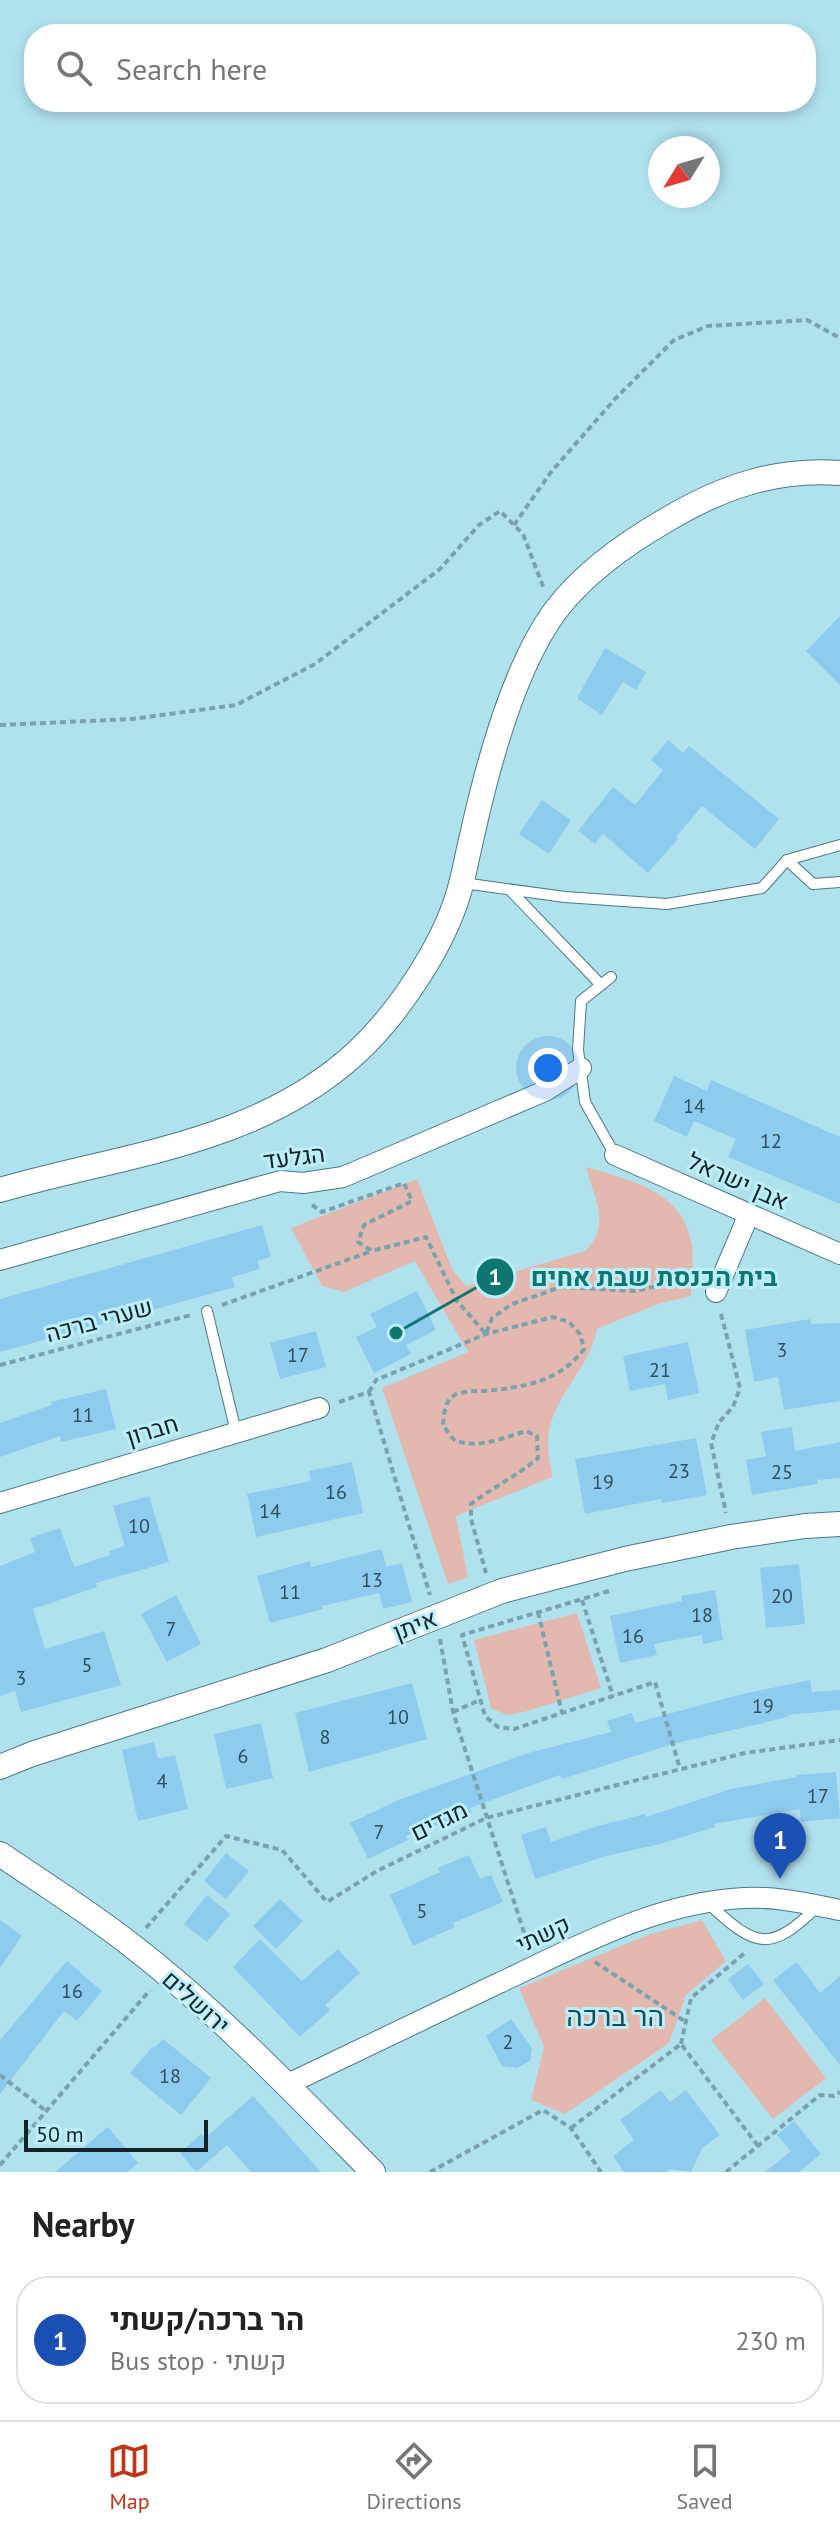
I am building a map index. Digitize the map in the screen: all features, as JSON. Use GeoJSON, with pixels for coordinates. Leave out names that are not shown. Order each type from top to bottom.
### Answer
{"type":"FeatureCollection","features":[{"type":"Feature","properties":{"kind":"street"},"geometry":{"type":"LineString","coordinates":[[0,1190],[137,1158],[207,1137],[268,1111],[312,1086],[359,1051],[401,999],[440,937],[462,883],[479,806],[505,720],[538,639],[554,613],[581,583],[615,555],[701,500],[769,476],[840,473]]}},
{"type":"Feature","properties":{"kind":"street","name":"הגלעד"},"geometry":{"type":"LineString","coordinates":[[0,1260],[280,1181],[303,1183],[343,1177],[545,1091],[581,1068]]}},
{"type":"Feature","properties":{"kind":"street","name":"אבן ישראל"},"geometry":{"type":"LineString","coordinates":[[615,1155],[840,1254]]}},
{"type":"Feature","properties":{"kind":"street"},"geometry":{"type":"LineString","coordinates":[[716,1292],[749,1214]]}},
{"type":"Feature","properties":{"kind":"street","name":"חברון"},"geometry":{"type":"LineString","coordinates":[[0,1503],[319,1408]]}},
{"type":"Feature","properties":{"kind":"street","name":"איתן"},"geometry":{"type":"LineString","coordinates":[[0,1767],[32,1754],[327,1660],[492,1595],[625,1559],[731,1537],[840,1524]]}},
{"type":"Feature","properties":{"kind":"street","name":"ירושלים"},"geometry":{"type":"LineString","coordinates":[[0,1854],[131,1945],[164,1973],[286,2085],[373,2172]]}},
{"type":"Feature","properties":{"kind":"street","name":"קשתי"},"geometry":{"type":"LineString","coordinates":[[286,2085],[573,1948],[652,1916],[745,1898],[791,1901],[840,1910]]}},
{"type":"Feature","properties":{"kind":"lane"},"geometry":{"type":"LineString","coordinates":[[462,883],[565,897],[667,904],[762,888],[787,860],[840,845]]}},
{"type":"Feature","properties":{"kind":"lane"},"geometry":{"type":"LineString","coordinates":[[787,860],[813,884],[840,882]]}},
{"type":"Feature","properties":{"kind":"lane"},"geometry":{"type":"LineString","coordinates":[[510,890],[601,985]]}},
{"type":"Feature","properties":{"kind":"lane"},"geometry":{"type":"LineString","coordinates":[[611,977],[581,1001],[578,1050],[585,1102],[615,1155]]}},
{"type":"Feature","properties":{"kind":"lane"},"geometry":{"type":"LineString","coordinates":[[207,1311],[236,1432]]}},
{"type":"Feature","properties":{"kind":"lane"},"geometry":{"type":"LineString","coordinates":[[707,1903],[751,1939],[782,1937],[818,1906]]}},
{"type":"Feature","properties":{"kind":"path"},"geometry":{"type":"LineString","coordinates":[[514,525],[551,472],[615,399],[674,340],[708,326],[807,320],[840,338]]}},
{"type":"Feature","properties":{"kind":"path"},"geometry":{"type":"LineString","coordinates":[[0,725],[132,719],[236,705],[315,664],[440,569],[479,525],[500,511],[523,534],[554,613]]}},
{"type":"Feature","properties":{"kind":"path"},"geometry":{"type":"LineString","coordinates":[[312,1204],[322,1212],[404,1183],[412,1201],[364,1225],[358,1242],[372,1251]]}},
{"type":"Feature","properties":{"kind":"path","name":"שערי ברכה"},"geometry":{"type":"LineString","coordinates":[[0,1365],[207,1311],[372,1251],[426,1237],[457,1301],[486,1334]]}},
{"type":"Feature","properties":{"kind":"path"},"geometry":{"type":"LineString","coordinates":[[486,1334],[492,1318],[512,1304],[561,1287],[635,1291],[725,1272]]}},
{"type":"Feature","properties":{"kind":"path"},"geometry":{"type":"LineString","coordinates":[[716,1292],[740,1388],[733,1407],[719,1422],[711,1443],[731,1537]]}},
{"type":"Feature","properties":{"kind":"path"},"geometry":{"type":"LineString","coordinates":[[319,1408],[369,1392],[376,1380],[486,1334],[553,1317],[569,1322],[580,1334],[584,1349],[576,1360],[544,1382],[453,1396],[445,1407],[443,1425],[452,1439],[467,1444],[501,1439],[526,1431],[537,1436],[538,1458],[522,1473],[489,1490],[471,1504],[471,1519],[492,1595]]}},
{"type":"Feature","properties":{"kind":"path"},"geometry":{"type":"LineString","coordinates":[[369,1392],[436,1617],[453,1712],[535,1966]]}},
{"type":"Feature","properties":{"kind":"path"},"geometry":{"type":"LineString","coordinates":[[617,1588],[462,1635],[485,1716],[498,1727],[514,1729],[655,1682],[680,1769]]}},
{"type":"Feature","properties":{"kind":"path"},"geometry":{"type":"LineString","coordinates":[[582,1599],[613,1696]]}},
{"type":"Feature","properties":{"kind":"path"},"geometry":{"type":"LineString","coordinates":[[538,1612],[562,1713]]}},
{"type":"Feature","properties":{"kind":"path"},"geometry":{"type":"LineString","coordinates":[[453,1712],[480,1700]]}},
{"type":"Feature","properties":{"kind":"path","name":"מגדים"},"geometry":{"type":"LineString","coordinates":[[131,1945],[226,1836],[282,1850],[327,1902],[377,1871],[486,1818],[745,1753],[840,1740]]}},
{"type":"Feature","properties":{"kind":"path"},"geometry":{"type":"LineString","coordinates":[[571,2128],[681,2044],[691,1998],[761,1939]]}},
{"type":"Feature","properties":{"kind":"path"},"geometry":{"type":"LineString","coordinates":[[573,1948],[686,2022]]}},
{"type":"Feature","properties":{"kind":"path"},"geometry":{"type":"LineString","coordinates":[[0,2165],[164,1973]]}},
{"type":"Feature","properties":{"kind":"path"},"geometry":{"type":"LineString","coordinates":[[681,2044],[758,2146]]}},
{"type":"Feature","properties":{"kind":"path"},"geometry":{"type":"LineString","coordinates":[[0,2075],[46,2111]]}},
{"type":"Feature","properties":{"kind":"path"},"geometry":{"type":"LineString","coordinates":[[726,2172],[820,2095],[834,2096],[840,2092]]}},
{"type":"Feature","properties":{"kind":"path"},"geometry":{"type":"LineString","coordinates":[[430,2172],[543,2110],[571,2128],[601,2172]]}},
{"type":"Feature","properties":{"kind":"shaded area"},"geometry":{"type":"Polygon","coordinates":[[[586,1167],[637,1183],[667,1200],[678,1212],[687,1227],[692,1246],[691,1296],[658,1304],[597,1329],[587,1357],[563,1396],[551,1424],[548,1444],[552,1477],[456,1516],[468,1577],[448,1584],[382,1388],[468,1352],[415,1261],[344,1292],[322,1286],[291,1228],[417,1179],[452,1269],[466,1286],[585,1251],[598,1231],[599,1221],[586,1167]]]}},
{"type":"Feature","properties":{"kind":"shaded area"},"geometry":{"type":"Polygon","coordinates":[[[577,1613],[601,1688],[524,1712],[507,1715],[491,1708],[474,1640],[577,1613]]]}},
{"type":"Feature","properties":{"kind":"shaded area"},"geometry":{"type":"Polygon","coordinates":[[[702,1920],[726,1961],[686,1995],[669,2043],[565,2114],[531,2100],[544,2047],[519,1988],[650,1934],[702,1920]]]}},
{"type":"Feature","properties":{"kind":"shaded area"},"geometry":{"type":"Polygon","coordinates":[[[765,1998],[826,2078],[773,2119],[711,2040],[765,1998]]]}},
{"type":"Feature","properties":{"kind":"building"},"geometry":{"type":"Polygon","coordinates":[[[840,616],[840,685],[806,651],[840,616]]]}},
{"type":"Feature","properties":{"kind":"building"},"geometry":{"type":"Polygon","coordinates":[[[605,648],[646,672],[636,690],[623,682],[602,715],[577,698],[605,648]]]}},
{"type":"Feature","properties":{"kind":"building"},"geometry":{"type":"Polygon","coordinates":[[[668,740],[683,753],[689,746],[779,819],[755,849],[702,806],[648,873],[603,834],[595,844],[578,831],[613,787],[635,805],[663,770],[651,760],[668,740]]]}},
{"type":"Feature","properties":{"kind":"building"},"geometry":{"type":"Polygon","coordinates":[[[542,800],[571,820],[549,854],[519,834],[542,800]]]}},
{"type":"Feature","properties":{"kind":"building"},"geometry":{"type":"Polygon","coordinates":[[[674,1076],[707,1091],[711,1080],[840,1137],[840,1204],[728,1157],[736,1139],[694,1121],[687,1137],[654,1121],[674,1076]]]}},
{"type":"Feature","properties":{"kind":"building"},"geometry":{"type":"Polygon","coordinates":[[[262,1225],[271,1257],[257,1261],[260,1269],[232,1277],[235,1287],[0,1352],[0,1299],[262,1225]]]}},
{"type":"Feature","properties":{"kind":"building"},"geometry":{"type":"Polygon","coordinates":[[[417,1291],[436,1330],[406,1345],[411,1354],[374,1373],[356,1337],[377,1327],[370,1314],[417,1291]]]}},
{"type":"Feature","properties":{"kind":"building"},"geometry":{"type":"Polygon","coordinates":[[[810,1319],[811,1324],[840,1323],[840,1401],[784,1410],[778,1377],[754,1382],[745,1330],[810,1319]]]}},
{"type":"Feature","properties":{"kind":"building"},"geometry":{"type":"Polygon","coordinates":[[[316,1331],[326,1367],[280,1379],[270,1343],[316,1331]]]}},
{"type":"Feature","properties":{"kind":"building"},"geometry":{"type":"Polygon","coordinates":[[[688,1342],[699,1393],[668,1400],[665,1384],[630,1391],[623,1356],[688,1342]]]}},
{"type":"Feature","properties":{"kind":"building"},"geometry":{"type":"Polygon","coordinates":[[[106,1389],[116,1429],[61,1442],[60,1436],[0,1457],[0,1423],[52,1405],[51,1402],[106,1389]]]}},
{"type":"Feature","properties":{"kind":"building"},"geometry":{"type":"Polygon","coordinates":[[[792,1427],[795,1451],[840,1442],[840,1478],[752,1495],[746,1460],[766,1456],[761,1432],[792,1427]]]}},
{"type":"Feature","properties":{"kind":"building"},"geometry":{"type":"Polygon","coordinates":[[[696,1438],[707,1495],[662,1503],[661,1499],[585,1514],[575,1459],[696,1438]]]}},
{"type":"Feature","properties":{"kind":"building"},"geometry":{"type":"Polygon","coordinates":[[[352,1462],[363,1513],[256,1537],[247,1494],[311,1481],[309,1471],[352,1462]]]}},
{"type":"Feature","properties":{"kind":"building"},"geometry":{"type":"Polygon","coordinates":[[[149,1496],[169,1562],[96,1583],[97,1587],[33,1609],[45,1649],[104,1631],[121,1685],[21,1712],[15,1691],[0,1696],[0,1566],[35,1552],[30,1538],[60,1528],[74,1567],[110,1555],[109,1551],[125,1546],[113,1506],[149,1496]]]}},
{"type":"Feature","properties":{"kind":"building"},"geometry":{"type":"Polygon","coordinates":[[[382,1549],[386,1567],[402,1563],[412,1602],[383,1609],[379,1593],[322,1606],[323,1609],[270,1623],[257,1576],[310,1561],[311,1567],[382,1549]]]}},
{"type":"Feature","properties":{"kind":"building"},"geometry":{"type":"Polygon","coordinates":[[[799,1564],[805,1624],[766,1628],[760,1568],[799,1564]]]}},
{"type":"Feature","properties":{"kind":"building"},"geometry":{"type":"Polygon","coordinates":[[[715,1590],[723,1640],[703,1644],[702,1635],[654,1644],[657,1655],[620,1663],[610,1616],[682,1601],[681,1596],[715,1590]]]}},
{"type":"Feature","properties":{"kind":"building"},"geometry":{"type":"Polygon","coordinates":[[[176,1595],[201,1644],[167,1662],[141,1614],[176,1595]]]}},
{"type":"Feature","properties":{"kind":"building"},"geometry":{"type":"Polygon","coordinates":[[[810,1680],[812,1692],[840,1690],[840,1710],[788,1715],[673,1744],[562,1779],[560,1775],[470,1808],[472,1813],[406,1836],[408,1840],[368,1859],[350,1823],[396,1801],[528,1753],[611,1732],[607,1721],[632,1713],[635,1723],[738,1695],[810,1680]]]}},
{"type":"Feature","properties":{"kind":"building"},"geometry":{"type":"Polygon","coordinates":[[[412,1683],[427,1739],[309,1772],[295,1713],[412,1683]]]}},
{"type":"Feature","properties":{"kind":"building"},"geometry":{"type":"Polygon","coordinates":[[[261,1723],[273,1778],[226,1789],[214,1734],[261,1723]]]}},
{"type":"Feature","properties":{"kind":"building"},"geometry":{"type":"Polygon","coordinates":[[[154,1742],[158,1759],[175,1755],[188,1809],[138,1821],[122,1750],[154,1742]]]}},
{"type":"Feature","properties":{"kind":"building"},"geometry":{"type":"Polygon","coordinates":[[[836,1772],[840,1818],[801,1822],[800,1809],[714,1824],[715,1827],[660,1844],[606,1856],[535,1879],[521,1835],[546,1827],[551,1842],[598,1826],[645,1814],[646,1817],[731,1789],[797,1775],[836,1772]]]}},
{"type":"Feature","properties":{"kind":"building"},"geometry":{"type":"Polygon","coordinates":[[[226,1853],[249,1871],[226,1899],[204,1881],[226,1853]]]}},
{"type":"Feature","properties":{"kind":"building"},"geometry":{"type":"Polygon","coordinates":[[[469,1855],[480,1879],[491,1875],[503,1902],[453,1923],[455,1927],[413,1946],[390,1895],[440,1872],[438,1868],[469,1855]]]}},
{"type":"Feature","properties":{"kind":"building"},"geometry":{"type":"Polygon","coordinates":[[[207,1895],[230,1914],[207,1942],[184,1924],[207,1895]]]}},
{"type":"Feature","properties":{"kind":"building"},"geometry":{"type":"Polygon","coordinates":[[[280,1899],[303,1921],[276,1949],[253,1926],[280,1899]]]}},
{"type":"Feature","properties":{"kind":"building"},"geometry":{"type":"Polygon","coordinates":[[[0,1920],[22,1936],[0,1968],[0,1920]]]}},
{"type":"Feature","properties":{"kind":"building"},"geometry":{"type":"Polygon","coordinates":[[[260,1939],[302,1981],[338,1949],[360,1973],[325,2005],[330,2010],[300,2037],[233,1967],[260,1939]]]}},
{"type":"Feature","properties":{"kind":"building"},"geometry":{"type":"Polygon","coordinates":[[[67,1961],[102,1991],[77,2021],[64,2011],[0,2094],[0,2040],[67,1961]]]}},
{"type":"Feature","properties":{"kind":"building"},"geometry":{"type":"Polygon","coordinates":[[[797,1962],[820,1993],[840,1976],[840,2065],[773,1980],[797,1962]]]}},
{"type":"Feature","properties":{"kind":"building"},"geometry":{"type":"Polygon","coordinates":[[[748,1964],[764,1984],[743,2000],[728,1979],[748,1964]]]}},
{"type":"Feature","properties":{"kind":"building"},"geometry":{"type":"Polygon","coordinates":[[[511,2019],[532,2048],[530,2061],[517,2068],[502,2066],[486,2036],[511,2019]]]}},
{"type":"Feature","properties":{"kind":"building"},"geometry":{"type":"Polygon","coordinates":[[[163,2039],[211,2078],[181,2115],[130,2073],[163,2039]]]}},
{"type":"Feature","properties":{"kind":"building"},"geometry":{"type":"Polygon","coordinates":[[[661,2090],[670,2102],[686,2090],[720,2135],[702,2148],[691,2172],[669,2169],[666,2172],[624,2172],[613,2156],[634,2140],[620,2120],[661,2090]]]}},
{"type":"Feature","properties":{"kind":"building"},"geometry":{"type":"Polygon","coordinates":[[[253,2096],[321,2172],[251,2172],[227,2145],[196,2172],[180,2153],[201,2134],[205,2138],[253,2096]]]}},
{"type":"Feature","properties":{"kind":"building"},"geometry":{"type":"Polygon","coordinates":[[[794,2121],[821,2154],[799,2172],[765,2172],[791,2151],[777,2135],[794,2121]]]}},
{"type":"Feature","properties":{"kind":"building"},"geometry":{"type":"Polygon","coordinates":[[[108,2127],[138,2163],[128,2172],[55,2172],[108,2127]]]}},
{"type":"Feature","properties":{"kind":"place","name":"בית הכנסת שבת אחים"},"geometry":{"type":"Point","coordinates":[396,1333]}},
{"type":"Feature","properties":{"kind":"place","name":"הר ברכה/קשתי"},"geometry":{"type":"Point","coordinates":[780,1879]}},
{"type":"Feature","properties":{"kind":"district","name":"הר ברכה"},"geometry":{"type":"Point","coordinates":[615,2015]}}]}
